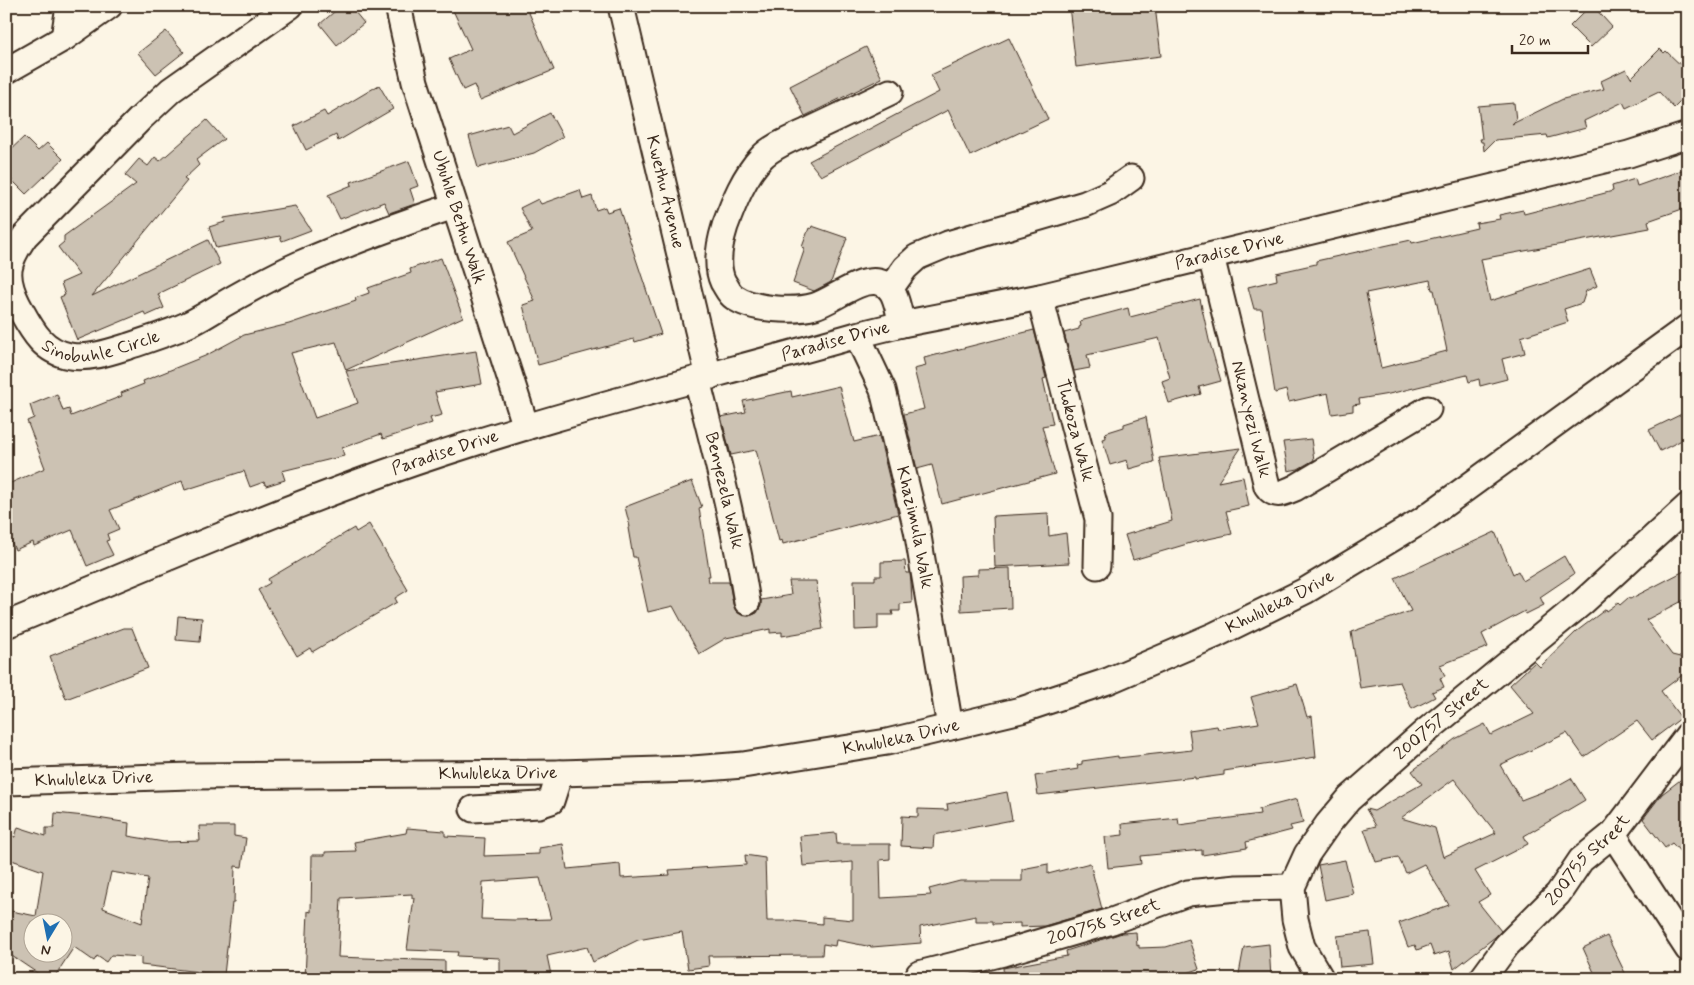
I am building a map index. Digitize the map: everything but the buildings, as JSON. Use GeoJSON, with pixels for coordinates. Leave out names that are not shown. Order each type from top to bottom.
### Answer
{"type":"FeatureCollection","features":[{"type":"Feature","properties":{"kind":"street"},"geometry":{"type":"LineString","coordinates":[[64,38],[69,6]]}},
{"type":"Feature","properties":{"kind":"street"},"geometry":{"type":"LineString","coordinates":[[6,71],[64,38],[109,6]]}},
{"type":"Feature","properties":{"kind":"street","name":"Sinobuhle Circle"},"geometry":{"type":"LineString","coordinates":[[290,6],[171,90],[25,236],[14,251],[8,267],[9,282],[17,303],[38,340],[55,351],[70,356],[90,356],[143,342],[190,324],[240,295],[300,264],[375,233],[454,206]]}},
{"type":"Feature","properties":{"kind":"street","name":"Ubuhle Bethu Walk"},"geometry":{"type":"LineString","coordinates":[[398,6],[415,82],[526,427]]}},
{"type":"Feature","properties":{"kind":"street","name":"Kwethu Avenue"},"geometry":{"type":"LineString","coordinates":[[621,6],[703,379]]}},
{"type":"Feature","properties":{"kind":"street"},"geometry":{"type":"LineString","coordinates":[[890,92],[785,142],[763,155],[749,174],[733,205],[722,235],[719,258],[722,279],[732,296],[746,303],[766,308],[792,310],[814,306],[864,282],[876,281],[885,284],[890,289],[895,298],[902,324]]}},
{"type":"Feature","properties":{"kind":"street","name":"Paradise Drive"},"geometry":{"type":"LineString","coordinates":[[6,625],[213,540],[384,473],[526,427],[857,335],[1040,296],[1211,256],[1629,154],[1688,135]]}},
{"type":"Feature","properties":{"kind":"street"},"geometry":{"type":"LineString","coordinates":[[890,289],[905,268],[917,258],[948,244],[1085,204],[1110,193],[1131,178]]}},
{"type":"Feature","properties":{"kind":"street","name":"Nkanyezi Walk"},"geometry":{"type":"LineString","coordinates":[[1211,256],[1267,486],[1271,492],[1276,494],[1284,493],[1295,488],[1428,409]]}},
{"type":"Feature","properties":{"kind":"street","name":"Thokoza Walk"},"geometry":{"type":"LineString","coordinates":[[1040,296],[1098,520],[1097,566]]}},
{"type":"Feature","properties":{"kind":"street","name":"Khululeka Drive"},"geometry":{"type":"LineString","coordinates":[[6,782],[190,776],[560,773],[693,769],[743,765],[887,742],[1021,710],[1108,681],[1215,635],[1305,591],[1422,521],[1688,327]]}},
{"type":"Feature","properties":{"kind":"street","name":"Khazimula Walk"},"geometry":{"type":"LineString","coordinates":[[857,335],[883,390],[917,530],[950,728]]}},
{"type":"Feature","properties":{"kind":"street","name":"Benyezela Walk"},"geometry":{"type":"LineString","coordinates":[[703,379],[747,602]]}},
{"type":"Feature","properties":{"kind":"street","name":"200757 Street"},"geometry":{"type":"LineString","coordinates":[[1321,979],[1302,946],[1295,919],[1292,887],[1307,854],[1328,824],[1350,799],[1425,732],[1583,602],[1688,506]]}},
{"type":"Feature","properties":{"kind":"street","name":"200755 Street"},"geometry":{"type":"LineString","coordinates":[[1482,979],[1507,945],[1558,894],[1582,860],[1613,834],[1688,735]]}},
{"type":"Feature","properties":{"kind":"street"},"geometry":{"type":"LineString","coordinates":[[473,809],[539,806],[551,801],[560,773]]}},
{"type":"Feature","properties":{"kind":"street"},"geometry":{"type":"LineString","coordinates":[[1613,834],[1688,949]]}},
{"type":"Feature","properties":{"kind":"street","name":"200758 Street"},"geometry":{"type":"LineString","coordinates":[[919,974],[1003,953],[1112,921],[1188,893],[1237,888],[1292,887]]}}]}
